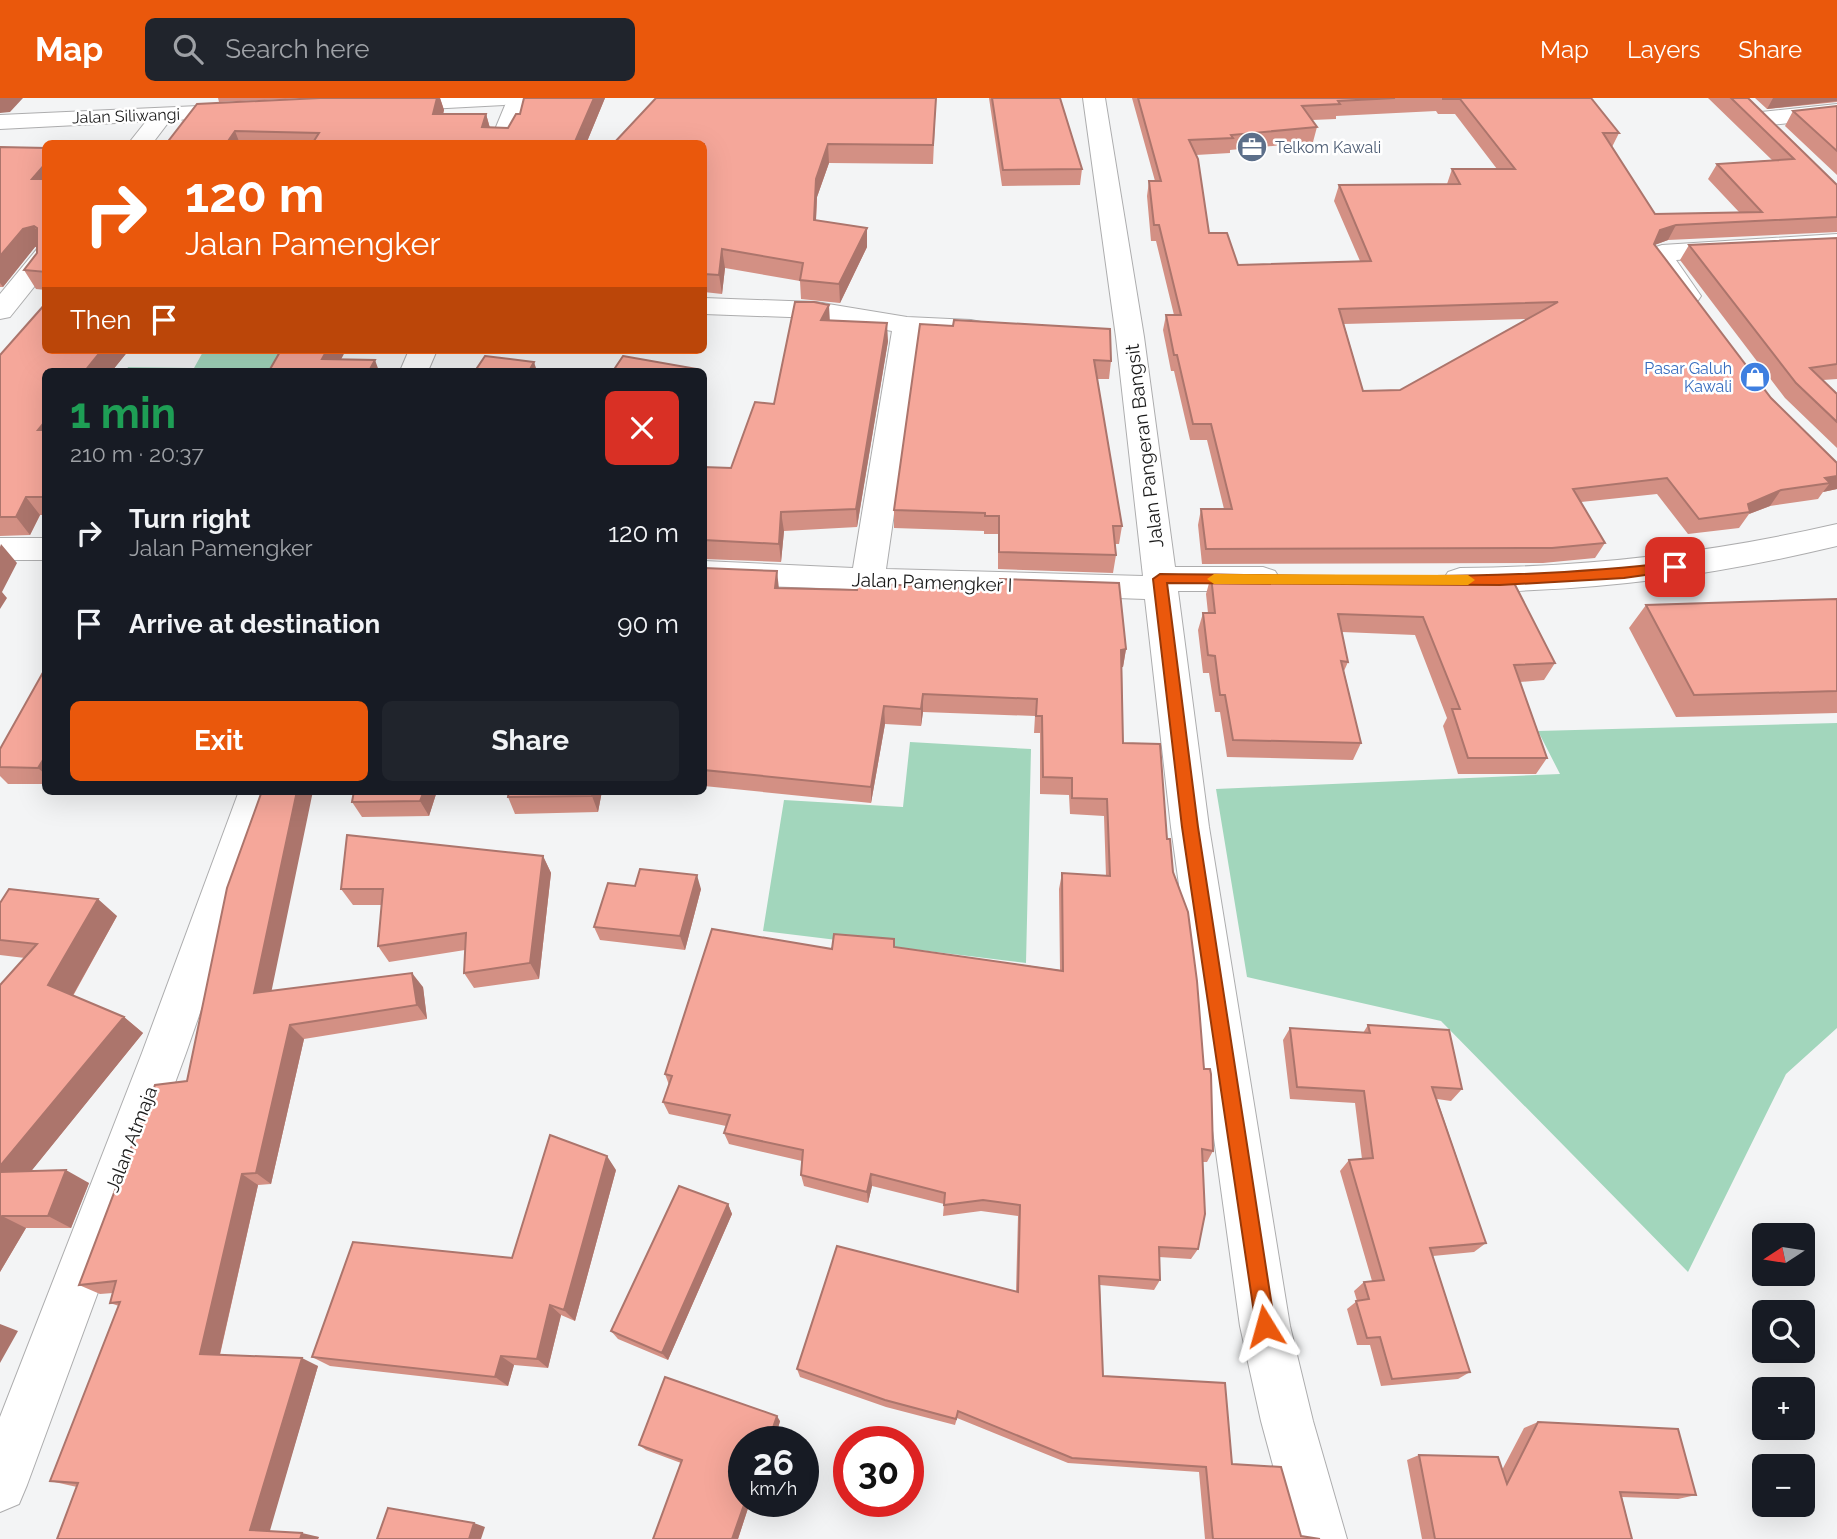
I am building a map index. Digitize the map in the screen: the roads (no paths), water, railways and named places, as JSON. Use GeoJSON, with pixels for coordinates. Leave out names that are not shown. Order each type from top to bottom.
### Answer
{"type":"FeatureCollection","features":[{"type":"Feature","properties":{"kind":"main road"},"geometry":{"type":"LineString","coordinates":[[374,105],[504,98]]}},
{"type":"Feature","properties":{"kind":"main road"},"geometry":{"type":"LineString","coordinates":[[503,140],[519,98]]}},
{"type":"Feature","properties":{"kind":"main road","name":"Jalan Pangeran Bangsit"},"geometry":{"type":"LineString","coordinates":[[1094,98],[1116,336],[1161,583],[1190,827],[1265,1326],[1287,1420],[1320,1539]]}},
{"type":"Feature","properties":{"kind":"main road","name":"Jalan Siliwangi"},"geometry":{"type":"LineString","coordinates":[[0,122],[268,110]]}},
{"type":"Feature","properties":{"kind":"main road"},"geometry":{"type":"LineString","coordinates":[[1780,137],[1754,112],[1837,111]]}},
{"type":"Feature","properties":{"kind":"main road"},"geometry":{"type":"LineString","coordinates":[[142,140],[163,115]]}},
{"type":"Feature","properties":{"kind":"main road"},"geometry":{"type":"LineString","coordinates":[[1706,319],[1664,265],[1662,253],[1837,242]]}},
{"type":"Feature","properties":{"kind":"main road"},"geometry":{"type":"LineString","coordinates":[[0,311],[42,261]]}},
{"type":"Feature","properties":{"kind":"main road"},"geometry":{"type":"LineString","coordinates":[[707,306],[816,310],[907,325],[991,329]]}},
{"type":"Feature","properties":{"kind":"main road"},"geometry":{"type":"LineString","coordinates":[[867,580],[907,325]]}},
{"type":"Feature","properties":{"kind":"main road"},"geometry":{"type":"LineString","coordinates":[[1432,580],[1500,580],[1624,573],[1770,552],[1837,535]]}},
{"type":"Feature","properties":{"kind":"main road"},"geometry":{"type":"LineString","coordinates":[[0,548],[42,549]]}},
{"type":"Feature","properties":{"kind":"main road","name":"Jalan Pamengker I"},"geometry":{"type":"LineString","coordinates":[[707,573],[867,580],[1161,583],[1296,579]]}},
{"type":"Feature","properties":{"kind":"main road","name":"Jalan Atmaja"},"geometry":{"type":"LineString","coordinates":[[0,1485],[164,1053],[257,795]]}},
{"type":"Feature","properties":{"kind":"place","name":"Telkom Kawali"},"geometry":{"type":"Point","coordinates":[1252,147]}},
{"type":"Feature","properties":{"kind":"place","name":"Pasar Galuh Kawali"},"geometry":{"type":"Point","coordinates":[1755,377]}}]}
